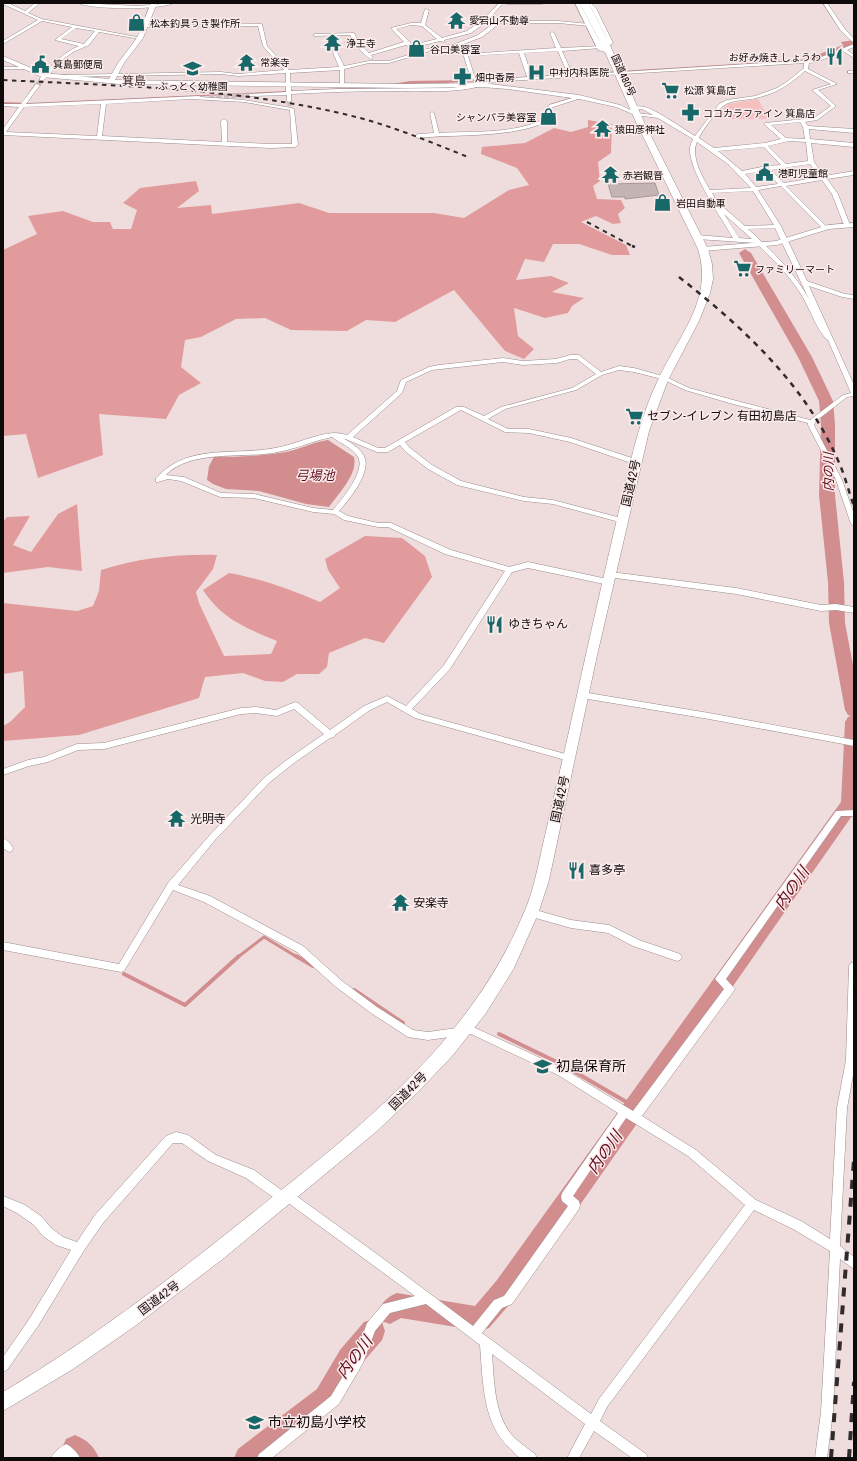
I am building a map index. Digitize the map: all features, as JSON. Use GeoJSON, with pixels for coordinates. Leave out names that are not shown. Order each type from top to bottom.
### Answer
{"type":"FeatureCollection","features":[{"type":"Feature","properties":{"kind":"highway","name":"国道480号"},"geometry":{"type":"LineString","coordinates":[[579,3],[589,24],[602,43]]}},
{"type":"Feature","properties":{"kind":"highway","name":"国道42号"},"geometry":{"type":"LineString","coordinates":[[3,1402],[92,1347],[164,1295],[286,1197],[386,1113],[442,1057],[464,1031],[506,968],[532,913],[543,876],[570,758],[582,695],[647,417],[664,378],[700,307],[708,286],[708,263],[700,243],[602,43],[584,3]]}},
{"type":"Feature","properties":{"kind":"highway","name":"国道480号"},"geometry":{"type":"LineString","coordinates":[[587,3],[599,23],[618,73]]}},
{"type":"Feature","properties":{"kind":"street"},"geometry":{"type":"LineString","coordinates":[[4,3],[41,20],[140,38]]}},
{"type":"Feature","properties":{"kind":"street"},"geometry":{"type":"LineString","coordinates":[[25,13],[38,3]]}},
{"type":"Feature","properties":{"kind":"street"},"geometry":{"type":"LineString","coordinates":[[80,3],[103,6],[172,3]]}},
{"type":"Feature","properties":{"kind":"street"},"geometry":{"type":"LineString","coordinates":[[448,46],[441,39],[424,25],[411,24],[393,28],[412,47],[441,39],[469,32],[487,19],[501,3]]}},
{"type":"Feature","properties":{"kind":"street"},"geometry":{"type":"LineString","coordinates":[[507,3],[542,3]]}},
{"type":"Feature","properties":{"kind":"street"},"geometry":{"type":"LineString","coordinates":[[250,95],[337,90],[446,89],[482,85],[491,81],[822,60],[843,50],[853,41],[825,3]]}},
{"type":"Feature","properties":{"kind":"street"},"geometry":{"type":"LineString","coordinates":[[111,81],[120,63],[140,38],[153,5]]}},
{"type":"Feature","properties":{"kind":"street"},"geometry":{"type":"LineString","coordinates":[[424,25],[427,10]]}},
{"type":"Feature","properties":{"kind":"street"},"geometry":{"type":"LineString","coordinates":[[487,19],[499,22],[599,23]]}},
{"type":"Feature","properties":{"kind":"street"},"geometry":{"type":"LineString","coordinates":[[3,43],[41,20]]}},
{"type":"Feature","properties":{"kind":"street"},"geometry":{"type":"LineString","coordinates":[[46,77],[221,72],[231,75],[342,68],[374,61],[389,62],[459,44],[480,36],[499,22]]}},
{"type":"Feature","properties":{"kind":"street"},"geometry":{"type":"LineString","coordinates":[[3,133],[224,144],[295,145],[288,72],[265,46],[260,25],[144,26]]}},
{"type":"Feature","properties":{"kind":"street"},"geometry":{"type":"LineString","coordinates":[[76,26],[58,40],[83,45]]}},
{"type":"Feature","properties":{"kind":"street"},"geometry":{"type":"LineString","coordinates":[[46,77],[61,58],[86,44],[97,31]]}},
{"type":"Feature","properties":{"kind":"street"},"geometry":{"type":"LineString","coordinates":[[552,32],[571,76]]}},
{"type":"Feature","properties":{"kind":"street"},"geometry":{"type":"LineString","coordinates":[[315,35],[352,34],[358,45],[374,61]]}},
{"type":"Feature","properties":{"kind":"street"},"geometry":{"type":"LineString","coordinates":[[367,55],[407,43]]}},
{"type":"Feature","properties":{"kind":"street"},"geometry":{"type":"LineString","coordinates":[[466,55],[559,49],[602,43]]}},
{"type":"Feature","properties":{"kind":"street"},"geometry":{"type":"LineString","coordinates":[[459,44],[466,55],[472,76],[482,85]]}},
{"type":"Feature","properties":{"kind":"street"},"geometry":{"type":"LineString","coordinates":[[334,50],[342,68],[342,84]]}},
{"type":"Feature","properties":{"kind":"street"},"geometry":{"type":"LineString","coordinates":[[843,50],[854,57]]}},
{"type":"Feature","properties":{"kind":"street"},"geometry":{"type":"LineString","coordinates":[[521,51],[530,78]]}},
{"type":"Feature","properties":{"kind":"street"},"geometry":{"type":"LineString","coordinates":[[3,58],[46,77],[111,81],[407,86],[482,85],[535,90],[579,97],[635,109],[663,119],[713,150],[740,173],[756,189],[765,201],[833,342],[854,393],[845,396],[811,422],[773,414],[687,389],[664,378],[620,368],[600,374],[574,389],[503,408],[485,418],[481,418]]}},
{"type":"Feature","properties":{"kind":"street"},"geometry":{"type":"LineString","coordinates":[[736,238],[700,180],[692,148],[696,139],[716,110],[724,103],[756,97],[779,89],[790,82],[804,69],[807,66],[807,62]]}},
{"type":"Feature","properties":{"kind":"street"},"geometry":{"type":"LineString","coordinates":[[3,68],[24,68]]}},
{"type":"Feature","properties":{"kind":"street"},"geometry":{"type":"LineString","coordinates":[[784,139],[767,124],[815,119],[834,106],[814,90],[836,84],[804,69]]}},
{"type":"Feature","properties":{"kind":"street"},"geometry":{"type":"LineString","coordinates":[[231,75],[243,84]]}},
{"type":"Feature","properties":{"kind":"street"},"geometry":{"type":"LineString","coordinates":[[3,133],[38,86]]}},
{"type":"Feature","properties":{"kind":"street"},"geometry":{"type":"LineString","coordinates":[[4,106],[104,103],[209,97]]}},
{"type":"Feature","properties":{"kind":"street"},"geometry":{"type":"LineString","coordinates":[[418,136],[511,129],[538,124],[543,121],[546,111],[551,106],[579,97]]}},
{"type":"Feature","properties":{"kind":"street"},"geometry":{"type":"LineString","coordinates":[[193,98],[290,105]]}},
{"type":"Feature","properties":{"kind":"street"},"geometry":{"type":"LineString","coordinates":[[99,138],[104,103]]}},
{"type":"Feature","properties":{"kind":"street"},"geometry":{"type":"LineString","coordinates":[[432,113],[437,134]]}},
{"type":"Feature","properties":{"kind":"street"},"geometry":{"type":"LineString","coordinates":[[700,243],[759,243],[785,241],[825,228],[851,225],[835,194],[811,162],[806,127],[801,120]]}},
{"type":"Feature","properties":{"kind":"street"},"geometry":{"type":"LineString","coordinates":[[224,121],[224,144]]}},
{"type":"Feature","properties":{"kind":"street"},"geometry":{"type":"LineString","coordinates":[[806,127],[854,131]]}},
{"type":"Feature","properties":{"kind":"street"},"geometry":{"type":"LineString","coordinates":[[713,150],[765,145],[784,139],[854,145]]}},
{"type":"Feature","properties":{"kind":"street"},"geometry":{"type":"LineString","coordinates":[[765,145],[784,165]]}},
{"type":"Feature","properties":{"kind":"street"},"geometry":{"type":"LineString","coordinates":[[740,173],[811,162]]}},
{"type":"Feature","properties":{"kind":"street"},"geometry":{"type":"LineString","coordinates":[[766,168],[825,228]]}},
{"type":"Feature","properties":{"kind":"street"},"geometry":{"type":"LineString","coordinates":[[708,192],[756,189],[854,173]]}},
{"type":"Feature","properties":{"kind":"street"},"geometry":{"type":"LineString","coordinates":[[715,202],[745,228],[804,296],[821,330],[833,342]]}},
{"type":"Feature","properties":{"kind":"street"},"geometry":{"type":"LineString","coordinates":[[745,228],[778,226]]}},
{"type":"Feature","properties":{"kind":"street"},"geometry":{"type":"LineString","coordinates":[[700,243],[736,238],[759,243]]}},
{"type":"Feature","properties":{"kind":"street"},"geometry":{"type":"LineString","coordinates":[[804,282],[844,296],[854,297]]}},
{"type":"Feature","properties":{"kind":"street"},"geometry":{"type":"LineString","coordinates":[[348,437],[400,392],[403,381],[434,367],[503,360],[523,363],[542,362],[579,357],[600,374]]}},
{"type":"Feature","properties":{"kind":"street"},"geometry":{"type":"LineString","coordinates":[[636,462],[571,440],[529,431],[507,431],[462,408],[458,408],[386,450],[377,450],[348,437],[333,435],[273,451],[198,458],[163,473],[158,480],[168,477],[182,479],[220,495],[254,496],[313,510],[335,512],[352,519],[378,525],[389,525],[448,552],[509,570],[528,565],[610,579],[723,589],[821,608],[836,606],[854,610]]}},
{"type":"Feature","properties":{"kind":"street"},"geometry":{"type":"LineString","coordinates":[[811,422],[811,425],[839,480],[854,524]]}},
{"type":"Feature","properties":{"kind":"street"},"geometry":{"type":"LineString","coordinates":[[333,435],[359,454],[363,464],[350,492],[335,512]]}},
{"type":"Feature","properties":{"kind":"street"},"geometry":{"type":"LineString","coordinates":[[401,441],[408,450],[430,467],[459,483],[524,499],[554,502],[623,521]]}},
{"type":"Feature","properties":{"kind":"street"},"geometry":{"type":"LineString","coordinates":[[407,710],[447,668],[509,570]]}},
{"type":"Feature","properties":{"kind":"street"},"geometry":{"type":"LineString","coordinates":[[582,695],[709,716],[854,743]]}},
{"type":"Feature","properties":{"kind":"street"},"geometry":{"type":"LineString","coordinates":[[3,946],[120,968],[171,886],[212,838],[267,780],[291,761],[331,735],[367,708],[383,700],[387,699],[418,716],[452,727],[570,758]]}},
{"type":"Feature","properties":{"kind":"street"},"geometry":{"type":"LineString","coordinates":[[3,772],[28,763],[45,760],[77,747],[104,746],[249,710],[277,713],[295,705],[331,735]]}},
{"type":"Feature","properties":{"kind":"street"},"geometry":{"type":"LineString","coordinates":[[635,1117],[730,989],[720,979],[839,813],[854,813]]}},
{"type":"Feature","properties":{"kind":"street"},"geometry":{"type":"LineString","coordinates":[[171,886],[206,899],[300,949],[339,984],[374,1010],[411,1034],[428,1036],[471,1030],[561,1072],[692,1153],[752,1204],[797,1226],[836,1249],[854,1264]]}},
{"type":"Feature","properties":{"kind":"street"},"geometry":{"type":"LineString","coordinates":[[532,913],[571,924],[609,929],[636,943],[677,957]]}},
{"type":"Feature","properties":{"kind":"street"},"geometry":{"type":"LineString","coordinates":[[822,1458],[827,1412],[842,1108],[853,1061],[854,966]]}},
{"type":"Feature","properties":{"kind":"street"},"geometry":{"type":"LineString","coordinates":[[474,1334],[498,1304],[508,1300],[575,1204],[566,1197],[625,1111]]}},
{"type":"Feature","properties":{"kind":"street"},"geometry":{"type":"LineString","coordinates":[[3,1366],[34,1322],[79,1248],[99,1219],[170,1139],[176,1137],[184,1138],[212,1158],[250,1174],[286,1197],[427,1298],[592,1423],[642,1458]]}},
{"type":"Feature","properties":{"kind":"street"},"geometry":{"type":"LineString","coordinates":[[3,1201],[21,1209],[38,1221],[47,1232],[60,1241],[79,1248]]}},
{"type":"Feature","properties":{"kind":"street"},"geometry":{"type":"LineString","coordinates":[[573,1458],[603,1403],[752,1204]]}},
{"type":"Feature","properties":{"kind":"street"},"geometry":{"type":"LineString","coordinates":[[267,1457],[335,1400],[359,1359],[371,1327],[387,1308],[427,1298]]}},
{"type":"Feature","properties":{"kind":"street"},"geometry":{"type":"LineString","coordinates":[[485,1342],[490,1389],[499,1421],[505,1435],[512,1444],[531,1458]]}},
{"type":"Feature","properties":{"kind":"street"},"geometry":{"type":"LineString","coordinates":[[57,1458],[66,1450],[74,1458]]}},
{"type":"Feature","properties":{"kind":"shaded area"},"geometry":{"type":"Polygon","coordinates":[[[758,99],[769,119],[732,119],[716,115],[728,104],[758,99]]]}},
{"type":"Feature","properties":{"kind":"shaded area"},"geometry":{"type":"Polygon","coordinates":[[[588,120],[612,124],[611,153],[598,162],[600,181],[593,186],[597,199],[621,200],[625,208],[618,214],[621,223],[613,224],[596,216],[581,222],[626,245],[630,255],[612,255],[579,244],[553,244],[544,262],[525,259],[516,280],[551,276],[569,283],[552,292],[584,298],[572,306],[568,313],[545,318],[514,308],[518,336],[534,349],[524,359],[505,351],[454,290],[395,322],[366,320],[347,331],[291,330],[265,318],[236,319],[201,337],[185,340],[181,367],[201,383],[179,395],[166,419],[99,414],[103,455],[38,478],[26,434],[3,436],[3,250],[37,234],[28,216],[63,211],[93,222],[110,222],[113,229],[131,229],[137,210],[123,203],[140,188],[196,181],[199,191],[177,208],[211,205],[212,214],[299,203],[329,213],[434,213],[464,218],[509,190],[529,185],[517,168],[481,154],[482,147],[525,143],[554,128],[571,132],[588,127],[588,120]]]}},
{"type":"Feature","properties":{"kind":"shaded area"},"geometry":{"type":"Polygon","coordinates":[[[77,504],[82,571],[48,567],[3,573],[3,522],[7,517],[30,516],[13,545],[31,552],[58,514],[77,504]]]}},
{"type":"Feature","properties":{"kind":"shaded area"},"geometry":{"type":"Polygon","coordinates":[[[365,536],[402,538],[425,556],[432,577],[384,643],[365,638],[329,653],[327,667],[319,674],[297,674],[283,682],[265,681],[243,673],[205,677],[199,698],[79,735],[3,741],[3,726],[10,722],[25,707],[23,671],[3,674],[3,603],[77,611],[93,606],[99,591],[101,570],[130,562],[158,558],[187,555],[217,555],[213,569],[196,592],[199,603],[224,656],[271,654],[277,641],[236,622],[218,608],[203,590],[229,573],[253,578],[275,585],[320,602],[340,588],[328,570],[325,559],[365,536]]]}},
{"type":"Feature","properties":{"kind":"water"},"geometry":{"type":"Polygon","coordinates":[[[854,40],[854,44],[822,58],[803,61],[447,83],[403,84],[374,89],[347,89],[32,105],[3,104],[3,102],[28,103],[374,87],[410,81],[469,80],[800,60],[843,45],[841,42],[854,40]]]}},
{"type":"Feature","properties":{"kind":"water","name":"弓場池"},"geometry":{"type":"Polygon","coordinates":[[[328,440],[354,457],[353,470],[347,483],[329,507],[306,504],[259,491],[226,489],[207,480],[209,466],[214,457],[250,456],[286,452],[328,440]]]}},
{"type":"Feature","properties":{"kind":"building"},"geometry":{"type":"Polygon","coordinates":[[[655,183],[659,195],[625,199],[625,197],[612,197],[608,184],[655,183]]]}},
{"type":"Feature","properties":{"kind":"waterway","name":"内の川"},"geometry":{"type":"LineString","coordinates":[[745,253],[805,357],[826,401],[828,424],[827,495],[836,582],[837,623],[841,650],[854,710]]}},
{"type":"Feature","properties":{"kind":"waterway","name":"内の川"},"geometry":{"type":"LineString","coordinates":[[390,1312],[397,1305],[480,1319],[506,1289],[850,804],[854,722]]}},
{"type":"Feature","properties":{"kind":"waterway"},"geometry":{"type":"LineString","coordinates":[[238,957],[264,937],[297,957]]}},
{"type":"Feature","properties":{"kind":"waterway"},"geometry":{"type":"LineString","coordinates":[[124,974],[185,1005],[239,956]]}},
{"type":"Feature","properties":{"kind":"waterway"},"geometry":{"type":"LineString","coordinates":[[296,956],[313,966]]}},
{"type":"Feature","properties":{"kind":"waterway"},"geometry":{"type":"LineString","coordinates":[[354,990],[403,1023]]}},
{"type":"Feature","properties":{"kind":"waterway"},"geometry":{"type":"LineString","coordinates":[[499,1034],[563,1065],[635,1107]]}},
{"type":"Feature","properties":{"kind":"waterway","name":"内の川"},"geometry":{"type":"LineString","coordinates":[[247,1458],[326,1398],[349,1359],[373,1331]]}},
{"type":"Feature","properties":{"kind":"waterway","name":"内の川"},"geometry":{"type":"LineString","coordinates":[[75,1448],[86,1458]]}},
{"type":"Feature","properties":{"kind":"tunnel"},"geometry":{"type":"LineString","coordinates":[[38,85],[42,79]]}},
{"type":"Feature","properties":{"kind":"tunnel"},"geometry":{"type":"LineString","coordinates":[[209,97],[250,95]]}},
{"type":"Feature","properties":{"kind":"tunnel"},"geometry":{"type":"LineString","coordinates":[[289,101],[290,106]]}},
{"type":"Feature","properties":{"kind":"railway"},"geometry":{"type":"LineString","coordinates":[[3,80],[183,90],[272,100],[316,108],[388,126],[468,157]]}},
{"type":"Feature","properties":{"kind":"railway"},"geometry":{"type":"LineString","coordinates":[[587,222],[632,246]]}},
{"type":"Feature","properties":{"kind":"railway"},"geometry":{"type":"LineString","coordinates":[[679,277],[727,317],[772,361],[792,385],[826,436],[842,470],[854,506]]}},
{"type":"Feature","properties":{"kind":"railway"},"geometry":{"type":"LineString","coordinates":[[831,1458],[854,1160]]}},
{"type":"Feature","properties":{"kind":"railway"},"geometry":{"type":"LineString","coordinates":[[849,1458],[854,1382]]}},
{"type":"Feature","properties":{"kind":"place","name":"愛宕山不動尊"},"geometry":{"type":"Point","coordinates":[456,20]}},
{"type":"Feature","properties":{"kind":"place","name":"松本釣具うき製作所"},"geometry":{"type":"Point","coordinates":[137,23]}},
{"type":"Feature","properties":{"kind":"place","name":"浄王寺"},"geometry":{"type":"Point","coordinates":[333,43]}},
{"type":"Feature","properties":{"kind":"place","name":"谷口美容室"},"geometry":{"type":"Point","coordinates":[417,49]}},
{"type":"Feature","properties":{"kind":"place","name":"お好み焼き しょうわ"},"geometry":{"type":"Point","coordinates":[834,57]}},
{"type":"Feature","properties":{"kind":"place","name":"常楽寺"},"geometry":{"type":"Point","coordinates":[247,62]}},
{"type":"Feature","properties":{"kind":"place","name":"箕島郵便局"},"geometry":{"type":"Point","coordinates":[40,64]}},
{"type":"Feature","properties":{"kind":"place","name":"ぶっとく幼稚園"},"geometry":{"type":"Point","coordinates":[193,69]}},
{"type":"Feature","properties":{"kind":"place","name":"中村内科医院"},"geometry":{"type":"Point","coordinates":[536,72]}},
{"type":"Feature","properties":{"kind":"place","name":"畑中香房"},"geometry":{"type":"Point","coordinates":[462,77]}},
{"type":"Feature","properties":{"kind":"place","name":"松源 箕島店"},"geometry":{"type":"Point","coordinates":[671,90]}},
{"type":"Feature","properties":{"kind":"place","name":"ココカラファイン 箕島店"},"geometry":{"type":"Point","coordinates":[690,113]}},
{"type":"Feature","properties":{"kind":"place","name":"シャンパラ美容室"},"geometry":{"type":"Point","coordinates":[549,117]}},
{"type":"Feature","properties":{"kind":"place","name":"猿田彦神社"},"geometry":{"type":"Point","coordinates":[602,129]}},
{"type":"Feature","properties":{"kind":"place","name":"港町児童館"},"geometry":{"type":"Point","coordinates":[765,173]}},
{"type":"Feature","properties":{"kind":"place","name":"赤岩観音"},"geometry":{"type":"Point","coordinates":[610,175]}},
{"type":"Feature","properties":{"kind":"place","name":"岩田自動車"},"geometry":{"type":"Point","coordinates":[663,203]}},
{"type":"Feature","properties":{"kind":"place","name":"ファミリーマート"},"geometry":{"type":"Point","coordinates":[742,269]}},
{"type":"Feature","properties":{"kind":"place","name":"セブン-イレブン 有田初島店"},"geometry":{"type":"Point","coordinates":[634,416]}},
{"type":"Feature","properties":{"kind":"place","name":"ゆきちゃん"},"geometry":{"type":"Point","coordinates":[495,624]}},
{"type":"Feature","properties":{"kind":"place","name":"光明寺"},"geometry":{"type":"Point","coordinates":[177,819]}},
{"type":"Feature","properties":{"kind":"place","name":"喜多亭"},"geometry":{"type":"Point","coordinates":[576,870]}},
{"type":"Feature","properties":{"kind":"place","name":"安楽寺"},"geometry":{"type":"Point","coordinates":[400,903]}},
{"type":"Feature","properties":{"kind":"place","name":"初島保育所"},"geometry":{"type":"Point","coordinates":[543,1066]}},
{"type":"Feature","properties":{"kind":"place","name":"市立初島小学校"},"geometry":{"type":"Point","coordinates":[255,1422]}},
{"type":"Feature","properties":{"kind":"district","name":"箕島"},"geometry":{"type":"Point","coordinates":[134,81]}}]}
